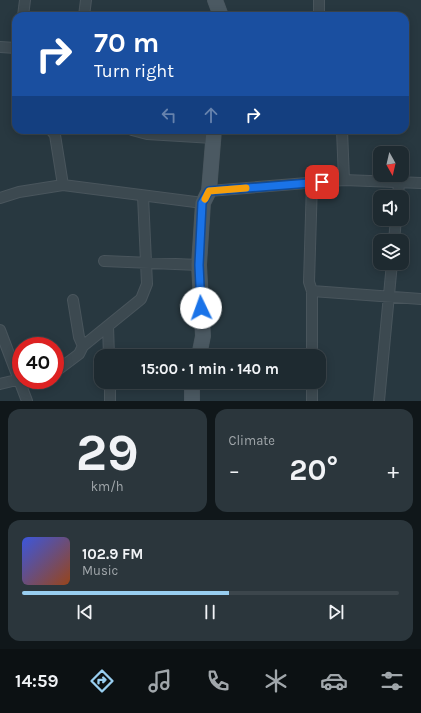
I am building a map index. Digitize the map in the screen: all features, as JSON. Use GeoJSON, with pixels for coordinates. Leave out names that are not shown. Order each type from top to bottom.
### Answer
{"type":"FeatureCollection","features":[{"type":"Feature","properties":{"kind":"street"},"geometry":{"type":"LineString","coordinates":[[24,12],[25,0]]}},
{"type":"Feature","properties":{"kind":"street"},"geometry":{"type":"LineString","coordinates":[[84,12],[86,0]]}},
{"type":"Feature","properties":{"kind":"street"},"geometry":{"type":"LineString","coordinates":[[215,0],[220,12]]}},
{"type":"Feature","properties":{"kind":"street"},"geometry":{"type":"LineString","coordinates":[[319,0],[319,12]]}},
{"type":"Feature","properties":{"kind":"street"},"geometry":{"type":"LineString","coordinates":[[0,47],[12,48]]}},
{"type":"Feature","properties":{"kind":"street"},"geometry":{"type":"LineString","coordinates":[[54,134],[63,185]]}},
{"type":"Feature","properties":{"kind":"street"},"geometry":{"type":"LineString","coordinates":[[147,134],[213,134],[199,265],[203,336],[200,349]]}},
{"type":"Feature","properties":{"kind":"street"},"geometry":{"type":"LineString","coordinates":[[342,134],[344,180]]}},
{"type":"Feature","properties":{"kind":"street"},"geometry":{"type":"LineString","coordinates":[[0,198],[18,192],[63,185],[143,196],[206,197],[312,182],[344,180],[373,181]]}},
{"type":"Feature","properties":{"kind":"street"},"geometry":{"type":"LineString","coordinates":[[312,182],[309,282],[312,291],[312,349]]}},
{"type":"Feature","properties":{"kind":"street"},"geometry":{"type":"LineString","coordinates":[[398,190],[399,182],[421,183]]}},
{"type":"Feature","properties":{"kind":"street"},"geometry":{"type":"LineString","coordinates":[[64,365],[79,354],[83,346],[141,299],[147,284],[143,196]]}},
{"type":"Feature","properties":{"kind":"street"},"geometry":{"type":"LineString","coordinates":[[104,261],[199,265]]}},
{"type":"Feature","properties":{"kind":"street"},"geometry":{"type":"LineString","coordinates":[[379,401],[391,270]]}},
{"type":"Feature","properties":{"kind":"street"},"geometry":{"type":"LineString","coordinates":[[312,291],[421,299]]}},
{"type":"Feature","properties":{"kind":"street"},"geometry":{"type":"LineString","coordinates":[[73,300],[79,337],[83,346]]}},
{"type":"Feature","properties":{"kind":"street"},"geometry":{"type":"LineString","coordinates":[[108,326],[109,349]]}},
{"type":"Feature","properties":{"kind":"street"},"geometry":{"type":"LineString","coordinates":[[0,330],[12,359]]}},
{"type":"Feature","properties":{"kind":"street"},"geometry":{"type":"LineString","coordinates":[[0,384],[12,381]]}},
{"type":"Feature","properties":{"kind":"street"},"geometry":{"type":"LineString","coordinates":[[24,389],[28,401]]}},
{"type":"Feature","properties":{"kind":"street"},"geometry":{"type":"LineString","coordinates":[[110,389],[110,401]]}},
{"type":"Feature","properties":{"kind":"street"},"geometry":{"type":"LineString","coordinates":[[192,389],[192,401]]}},
{"type":"Feature","properties":{"kind":"street"},"geometry":{"type":"LineString","coordinates":[[312,389],[312,401]]}},
{"type":"Feature","properties":{"kind":"slow traffic"},"geometry":{"type":"LineString","coordinates":[[205,199],[209,191],[246,188]]}},
{"type":"Feature","properties":{"kind":"route"},"geometry":{"type":"LineString","coordinates":[[201,308],[199,265],[202,203],[209,191],[322,182]]}}]}
